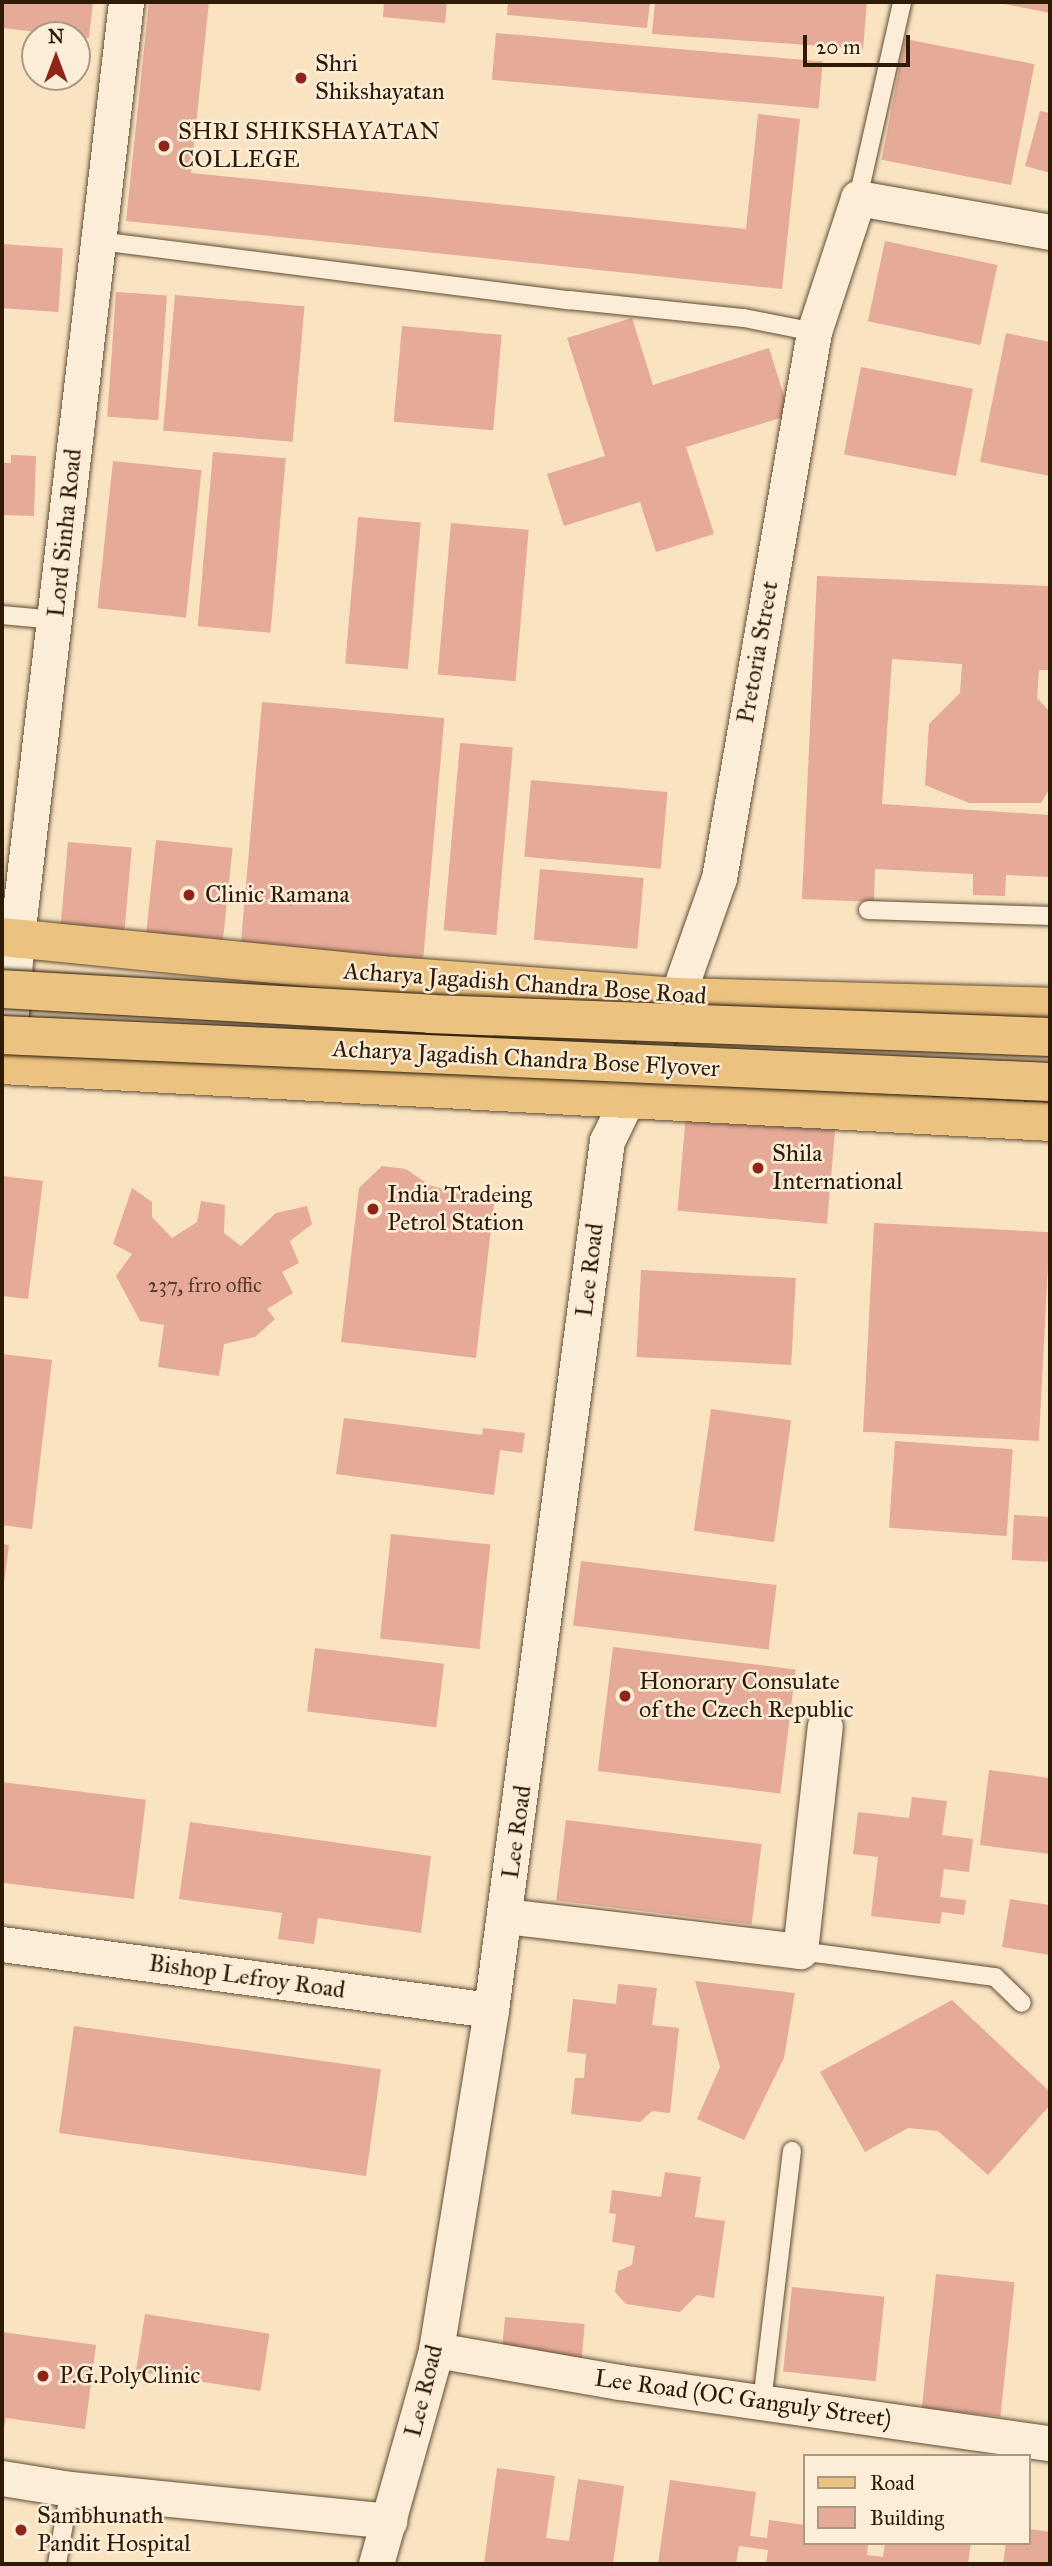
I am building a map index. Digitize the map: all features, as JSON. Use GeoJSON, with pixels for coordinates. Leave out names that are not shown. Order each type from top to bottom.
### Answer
{"type":"FeatureCollection","features":[{"type":"Feature","properties":{"kind":"main road","name":"Acharya Jagadish Chandra Bose Road"},"geometry":{"type":"LineString","coordinates":[[10,937],[380,975],[677,997],[1050,1007]]}},
{"type":"Feature","properties":{"kind":"main road","name":"Acharya Jagadish Chandra Bose Flyover"},"geometry":{"type":"LineString","coordinates":[[2,989],[430,1014],[1050,1037]]}},
{"type":"Feature","properties":{"kind":"main road","name":"Acharya Jagadish Chandra Bose Flyover"},"geometry":{"type":"LineString","coordinates":[[3,1055],[1050,1082]]}},
{"type":"Feature","properties":{"kind":"main road"},"geometry":{"type":"LineString","coordinates":[[3,1055],[1050,1122]]}},
{"type":"Feature","properties":{"kind":"street","name":"Lord Sinha Road"},"geometry":{"type":"LineString","coordinates":[[3,1055],[10,937],[56,620],[126,2]]}},
{"type":"Feature","properties":{"kind":"street"},"geometry":{"type":"LineString","coordinates":[[858,198],[1050,232]]}},
{"type":"Feature","properties":{"kind":"street","name":"Pretoria Street"},"geometry":{"type":"LineString","coordinates":[[629,1097],[677,997],[719,878],[814,332],[858,198]]}},
{"type":"Feature","properties":{"kind":"street","name":"Lee Road"},"geometry":{"type":"LineString","coordinates":[[376,2564],[436,2350],[505,1916],[607,1142],[629,1097]]}},
{"type":"Feature","properties":{"kind":"street"},"geometry":{"type":"LineString","coordinates":[[505,1916],[800,1951],[825,1726]]}},
{"type":"Feature","properties":{"kind":"street","name":"Bishop Lefroy Road"},"geometry":{"type":"LineString","coordinates":[[2,1944],[491,2010]]}},
{"type":"Feature","properties":{"kind":"street","name":"Lee Road (OC Ganguly Street)"},"geometry":{"type":"LineString","coordinates":[[436,2350],[762,2402],[1050,2443]]}},
{"type":"Feature","properties":{"kind":"street"},"geometry":{"type":"LineString","coordinates":[[2,2478],[70,2489],[389,2521]]}},
{"type":"Feature","properties":{"kind":"lane"},"geometry":{"type":"LineString","coordinates":[[858,198],[902,2]]}},
{"type":"Feature","properties":{"kind":"lane"},"geometry":{"type":"LineString","coordinates":[[99,241],[569,300],[744,318],[814,332]]}},
{"type":"Feature","properties":{"kind":"lane"},"geometry":{"type":"LineString","coordinates":[[2,615],[56,620]]}},
{"type":"Feature","properties":{"kind":"lane"},"geometry":{"type":"LineString","coordinates":[[868,910],[1050,916]]}},
{"type":"Feature","properties":{"kind":"lane"},"geometry":{"type":"LineString","coordinates":[[800,1951],[995,1977],[1022,2003]]}},
{"type":"Feature","properties":{"kind":"lane"},"geometry":{"type":"LineString","coordinates":[[762,2402],[792,2151]]}},
{"type":"Feature","properties":{"kind":"lane"},"geometry":{"type":"LineString","coordinates":[[57,2564],[70,2489]]}},
{"type":"Feature","properties":{"kind":"building"},"geometry":{"type":"Polygon","coordinates":[[[2,2],[93,2],[91,21],[21,21],[21,30],[2,28],[2,2]]]}},
{"type":"Feature","properties":{"kind":"building","name":"SHRI SHIKSHAYATAN COLLEGE"},"geometry":{"type":"Polygon","coordinates":[[[149,2],[209,2],[191,173],[746,229],[758,114],[800,119],[782,289],[126,221],[149,2]]]}},
{"type":"Feature","properties":{"kind":"building"},"geometry":{"type":"Polygon","coordinates":[[[384,2],[447,2],[445,23],[383,17],[384,2]]]}},
{"type":"Feature","properties":{"kind":"building"},"geometry":{"type":"Polygon","coordinates":[[[508,2],[650,2],[647,28],[507,15],[508,2]]]}},
{"type":"Feature","properties":{"kind":"building"},"geometry":{"type":"Polygon","coordinates":[[[655,2],[867,2],[863,49],[652,34],[655,2]]]}},
{"type":"Feature","properties":{"kind":"building"},"geometry":{"type":"Polygon","coordinates":[[[1050,2],[1050,13],[999,3],[1050,2]]]}},
{"type":"Feature","properties":{"kind":"building"},"geometry":{"type":"Polygon","coordinates":[[[496,33],[823,62],[819,108],[492,80],[496,33]]]}},
{"type":"Feature","properties":{"kind":"building"},"geometry":{"type":"Polygon","coordinates":[[[905,39],[1035,64],[1011,185],[882,160],[905,39]]]}},
{"type":"Feature","properties":{"kind":"building"},"geometry":{"type":"Polygon","coordinates":[[[1040,111],[1050,113],[1050,173],[1025,166],[1040,111]]]}},
{"type":"Feature","properties":{"kind":"building"},"geometry":{"type":"Polygon","coordinates":[[[885,241],[997,265],[980,345],[868,321],[885,241]]]}},
{"type":"Feature","properties":{"kind":"building"},"geometry":{"type":"Polygon","coordinates":[[[2,244],[63,248],[58,312],[2,308],[2,244]]]}},
{"type":"Feature","properties":{"kind":"building"},"geometry":{"type":"Polygon","coordinates":[[[116,292],[167,296],[158,420],[107,417],[116,292]]]}},
{"type":"Feature","properties":{"kind":"building"},"geometry":{"type":"Polygon","coordinates":[[[175,295],[305,306],[293,442],[163,430],[175,295]]]}},
{"type":"Feature","properties":{"kind":"building"},"geometry":{"type":"Polygon","coordinates":[[[632,318],[653,385],[769,348],[790,415],[686,447],[714,534],[656,552],[640,502],[564,526],[547,474],[605,456],[567,338],[632,318]]]}},
{"type":"Feature","properties":{"kind":"building"},"geometry":{"type":"Polygon","coordinates":[[[402,326],[502,335],[493,430],[394,422],[402,326]]]}},
{"type":"Feature","properties":{"kind":"building"},"geometry":{"type":"Polygon","coordinates":[[[1006,333],[1050,342],[1050,476],[980,462],[1006,333]]]}},
{"type":"Feature","properties":{"kind":"building"},"geometry":{"type":"Polygon","coordinates":[[[861,367],[973,389],[956,476],[844,454],[861,367]]]}},
{"type":"Feature","properties":{"kind":"building"},"geometry":{"type":"Polygon","coordinates":[[[213,452],[286,458],[270,633],[198,626],[213,452]]]}},
{"type":"Feature","properties":{"kind":"building"},"geometry":{"type":"Polygon","coordinates":[[[11,455],[36,456],[34,516],[2,515],[2,463],[11,463],[11,455]]]}},
{"type":"Feature","properties":{"kind":"building"},"geometry":{"type":"Polygon","coordinates":[[[113,461],[202,470],[186,617],[98,608],[113,461]]]}},
{"type":"Feature","properties":{"kind":"building"},"geometry":{"type":"Polygon","coordinates":[[[358,517],[421,522],[408,669],[345,663],[358,517]]]}},
{"type":"Feature","properties":{"kind":"building"},"geometry":{"type":"Polygon","coordinates":[[[451,523],[529,530],[515,681],[438,674],[451,523]]]}},
{"type":"Feature","properties":{"kind":"building"},"geometry":{"type":"Polygon","coordinates":[[[817,576],[1050,586],[1050,670],[1039,670],[1037,698],[1050,712],[1050,788],[1041,803],[969,803],[925,785],[929,724],[960,693],[962,664],[892,659],[882,804],[1050,815],[1050,877],[1006,875],[1005,896],[973,895],[973,874],[875,869],[874,902],[802,899],[817,576]]]}},
{"type":"Feature","properties":{"kind":"building"},"geometry":{"type":"Polygon","coordinates":[[[262,702],[444,718],[423,963],[241,947],[262,702]]]}},
{"type":"Feature","properties":{"kind":"building"},"geometry":{"type":"Polygon","coordinates":[[[460,743],[513,748],[496,935],[444,930],[460,743]]]}},
{"type":"Feature","properties":{"kind":"building"},"geometry":{"type":"Polygon","coordinates":[[[531,780],[667,792],[661,869],[524,857],[531,780]]]}},
{"type":"Feature","properties":{"kind":"building","name":"Clinic Ramana"},"geometry":{"type":"Polygon","coordinates":[[[156,840],[233,848],[222,950],[145,942],[156,840]]]}},
{"type":"Feature","properties":{"kind":"building"},"geometry":{"type":"Polygon","coordinates":[[[68,842],[132,848],[124,940],[60,935],[68,842]]]}},
{"type":"Feature","properties":{"kind":"building"},"geometry":{"type":"Polygon","coordinates":[[[540,869],[644,878],[637,949],[534,940],[540,869]]]}},
{"type":"Feature","properties":{"kind":"building","name":"Shila International"},"geometry":{"type":"Polygon","coordinates":[[[686,1114],[835,1127],[827,1224],[678,1211],[686,1114]]]}},
{"type":"Feature","properties":{"kind":"building"},"geometry":{"type":"Polygon","coordinates":[[[382,1166],[406,1169],[429,1185],[494,1204],[476,1358],[341,1342],[359,1188],[382,1166]]]}},
{"type":"Feature","properties":{"kind":"building"},"geometry":{"type":"Polygon","coordinates":[[[2,1176],[43,1181],[28,1299],[2,1296],[2,1176]]]}},
{"type":"Feature","properties":{"kind":"building"},"geometry":{"type":"Polygon","coordinates":[[[132,1188],[152,1202],[152,1217],[172,1238],[197,1222],[201,1201],[225,1205],[224,1233],[241,1246],[276,1213],[307,1206],[312,1224],[290,1241],[299,1263],[282,1272],[293,1293],[267,1309],[275,1319],[255,1337],[224,1344],[219,1376],[158,1367],[164,1325],[140,1321],[116,1276],[132,1254],[113,1244],[132,1188]]]}},
{"type":"Feature","properties":{"kind":"building"},"geometry":{"type":"Polygon","coordinates":[[[874,1223],[1050,1232],[1039,1441],[863,1432],[874,1223]]]}},
{"type":"Feature","properties":{"kind":"building"},"geometry":{"type":"Polygon","coordinates":[[[641,1270],[796,1278],[791,1365],[636,1357],[641,1270]]]}},
{"type":"Feature","properties":{"kind":"building"},"geometry":{"type":"Polygon","coordinates":[[[2,1354],[52,1360],[32,1529],[2,1525],[2,1354]]]}},
{"type":"Feature","properties":{"kind":"building"},"geometry":{"type":"Polygon","coordinates":[[[711,1409],[791,1420],[774,1542],[694,1531],[711,1409]]]}},
{"type":"Feature","properties":{"kind":"building"},"geometry":{"type":"Polygon","coordinates":[[[344,1418],[482,1435],[483,1428],[525,1433],[522,1453],[500,1450],[494,1495],[336,1474],[344,1418]]]}},
{"type":"Feature","properties":{"kind":"building"},"geometry":{"type":"Polygon","coordinates":[[[895,1441],[1013,1449],[1007,1536],[889,1528],[895,1441]]]}},
{"type":"Feature","properties":{"kind":"building"},"geometry":{"type":"Polygon","coordinates":[[[1014,1515],[1050,1517],[1048,1562],[1012,1560],[1014,1515]]]}},
{"type":"Feature","properties":{"kind":"building"},"geometry":{"type":"Polygon","coordinates":[[[391,1534],[490,1544],[479,1649],[380,1638],[391,1534]]]}},
{"type":"Feature","properties":{"kind":"building"},"geometry":{"type":"Polygon","coordinates":[[[2,1544],[9,1545],[3,1590],[2,1589],[2,1544]]]}},
{"type":"Feature","properties":{"kind":"building"},"geometry":{"type":"Polygon","coordinates":[[[581,1561],[777,1585],[769,1650],[573,1626],[581,1561]]]}},
{"type":"Feature","properties":{"kind":"building"},"geometry":{"type":"Polygon","coordinates":[[[613,1647],[796,1669],[780,1793],[598,1771],[613,1647]]]}},
{"type":"Feature","properties":{"kind":"building"},"geometry":{"type":"Polygon","coordinates":[[[315,1648],[444,1664],[436,1727],[307,1712],[315,1648]]]}},
{"type":"Feature","properties":{"kind":"building"},"geometry":{"type":"Polygon","coordinates":[[[989,1770],[1050,1778],[1050,1854],[980,1845],[989,1770]]]}},
{"type":"Feature","properties":{"kind":"building"},"geometry":{"type":"Polygon","coordinates":[[[2,1782],[146,1800],[134,1899],[2,1883],[2,1782]]]}},
{"type":"Feature","properties":{"kind":"building"},"geometry":{"type":"Polygon","coordinates":[[[912,1797],[947,1801],[942,1835],[973,1839],[969,1872],[944,1869],[940,1897],[966,1900],[964,1915],[942,1912],[940,1924],[871,1916],[878,1857],[853,1854],[858,1812],[909,1818],[912,1797]]]}},
{"type":"Feature","properties":{"kind":"building"},"geometry":{"type":"Polygon","coordinates":[[[566,1820],[762,1844],[752,1924],[556,1900],[566,1820]]]}},
{"type":"Feature","properties":{"kind":"building"},"geometry":{"type":"Polygon","coordinates":[[[190,1822],[431,1856],[421,1933],[318,1918],[314,1944],[278,1939],[282,1913],[179,1899],[190,1822]]]}},
{"type":"Feature","properties":{"kind":"building"},"geometry":{"type":"Polygon","coordinates":[[[1010,1899],[1050,1905],[1050,1955],[1002,1947],[1010,1899]]]}},
{"type":"Feature","properties":{"kind":"building"},"geometry":{"type":"Polygon","coordinates":[[[695,1981],[795,1993],[784,2058],[744,2140],[697,2119],[720,2067],[695,1981]]]}},
{"type":"Feature","properties":{"kind":"building"},"geometry":{"type":"Polygon","coordinates":[[[618,1984],[657,1988],[652,2025],[679,2028],[670,2113],[652,2111],[640,2122],[571,2114],[575,2078],[584,2078],[586,2054],[567,2052],[573,1999],[616,2004],[618,1984]]]}},
{"type":"Feature","properties":{"kind":"building"},"geometry":{"type":"Polygon","coordinates":[[[952,2000],[1050,2092],[1050,2105],[988,2175],[938,2131],[908,2128],[865,2152],[820,2072],[952,2000]]]}},
{"type":"Feature","properties":{"kind":"building"},"geometry":{"type":"Polygon","coordinates":[[[74,2026],[381,2069],[366,2176],[59,2133],[74,2026]]]}},
{"type":"Feature","properties":{"kind":"building"},"geometry":{"type":"Polygon","coordinates":[[[665,2172],[701,2177],[695,2217],[725,2221],[714,2298],[697,2295],[680,2312],[626,2304],[615,2292],[618,2271],[632,2265],[635,2246],[612,2242],[616,2214],[609,2213],[612,2190],[661,2197],[665,2172]]]}},
{"type":"Feature","properties":{"kind":"building"},"geometry":{"type":"Polygon","coordinates":[[[936,2274],[1015,2282],[1000,2417],[922,2408],[936,2274]]]}},
{"type":"Feature","properties":{"kind":"building"},"geometry":{"type":"Polygon","coordinates":[[[792,2287],[884,2297],[876,2381],[783,2372],[792,2287]]]}},
{"type":"Feature","properties":{"kind":"building"},"geometry":{"type":"Polygon","coordinates":[[[145,2314],[269,2334],[260,2391],[136,2371],[145,2314]]]}},
{"type":"Feature","properties":{"kind":"building"},"geometry":{"type":"Polygon","coordinates":[[[505,2317],[585,2324],[581,2365],[501,2358],[505,2317]]]}},
{"type":"Feature","properties":{"kind":"building"},"geometry":{"type":"Polygon","coordinates":[[[2,2332],[96,2345],[85,2429],[6,2418],[2,2435],[2,2332]]]}},
{"type":"Feature","properties":{"kind":"building"},"geometry":{"type":"Polygon","coordinates":[[[497,2468],[555,2476],[546,2538],[569,2541],[578,2479],[624,2486],[613,2564],[484,2564],[497,2468]]]}},
{"type":"Feature","properties":{"kind":"building"},"geometry":{"type":"Polygon","coordinates":[[[670,2480],[756,2492],[750,2536],[767,2538],[769,2520],[804,2525],[804,2545],[868,2545],[867,2555],[883,2557],[885,2545],[971,2545],[968,2564],[766,2564],[768,2550],[739,2546],[736,2564],[658,2564],[670,2480]]]}},
{"type":"Feature","properties":{"kind":"building"},"geometry":{"type":"Polygon","coordinates":[[[1031,2529],[1050,2532],[1050,2564],[1003,2564],[1006,2545],[1031,2545],[1031,2529]]]}},
{"type":"Feature","properties":{"kind":"place","name":"Shri Shikshayatan"},"geometry":{"type":"Point","coordinates":[301,78]}},
{"type":"Feature","properties":{"kind":"place","name":"SHRI SHIKSHAYATAN COLLEGE"},"geometry":{"type":"Point","coordinates":[164,146]}},
{"type":"Feature","properties":{"kind":"place","name":"Clinic Ramana"},"geometry":{"type":"Point","coordinates":[189,895]}},
{"type":"Feature","properties":{"kind":"place","name":"Shila International"},"geometry":{"type":"Point","coordinates":[758,1168]}},
{"type":"Feature","properties":{"kind":"place","name":"India Tradeing Petrol Station"},"geometry":{"type":"Point","coordinates":[373,1209]}},
{"type":"Feature","properties":{"kind":"place","name":"Honorary Consulate of the Czech Republic"},"geometry":{"type":"Point","coordinates":[625,1696]}},
{"type":"Feature","properties":{"kind":"place","name":"P.G.PolyClinic"},"geometry":{"type":"Point","coordinates":[43,2376]}},
{"type":"Feature","properties":{"kind":"place","name":"Sambhunath Pandit Hospital"},"geometry":{"type":"Point","coordinates":[21,2530]}}]}
